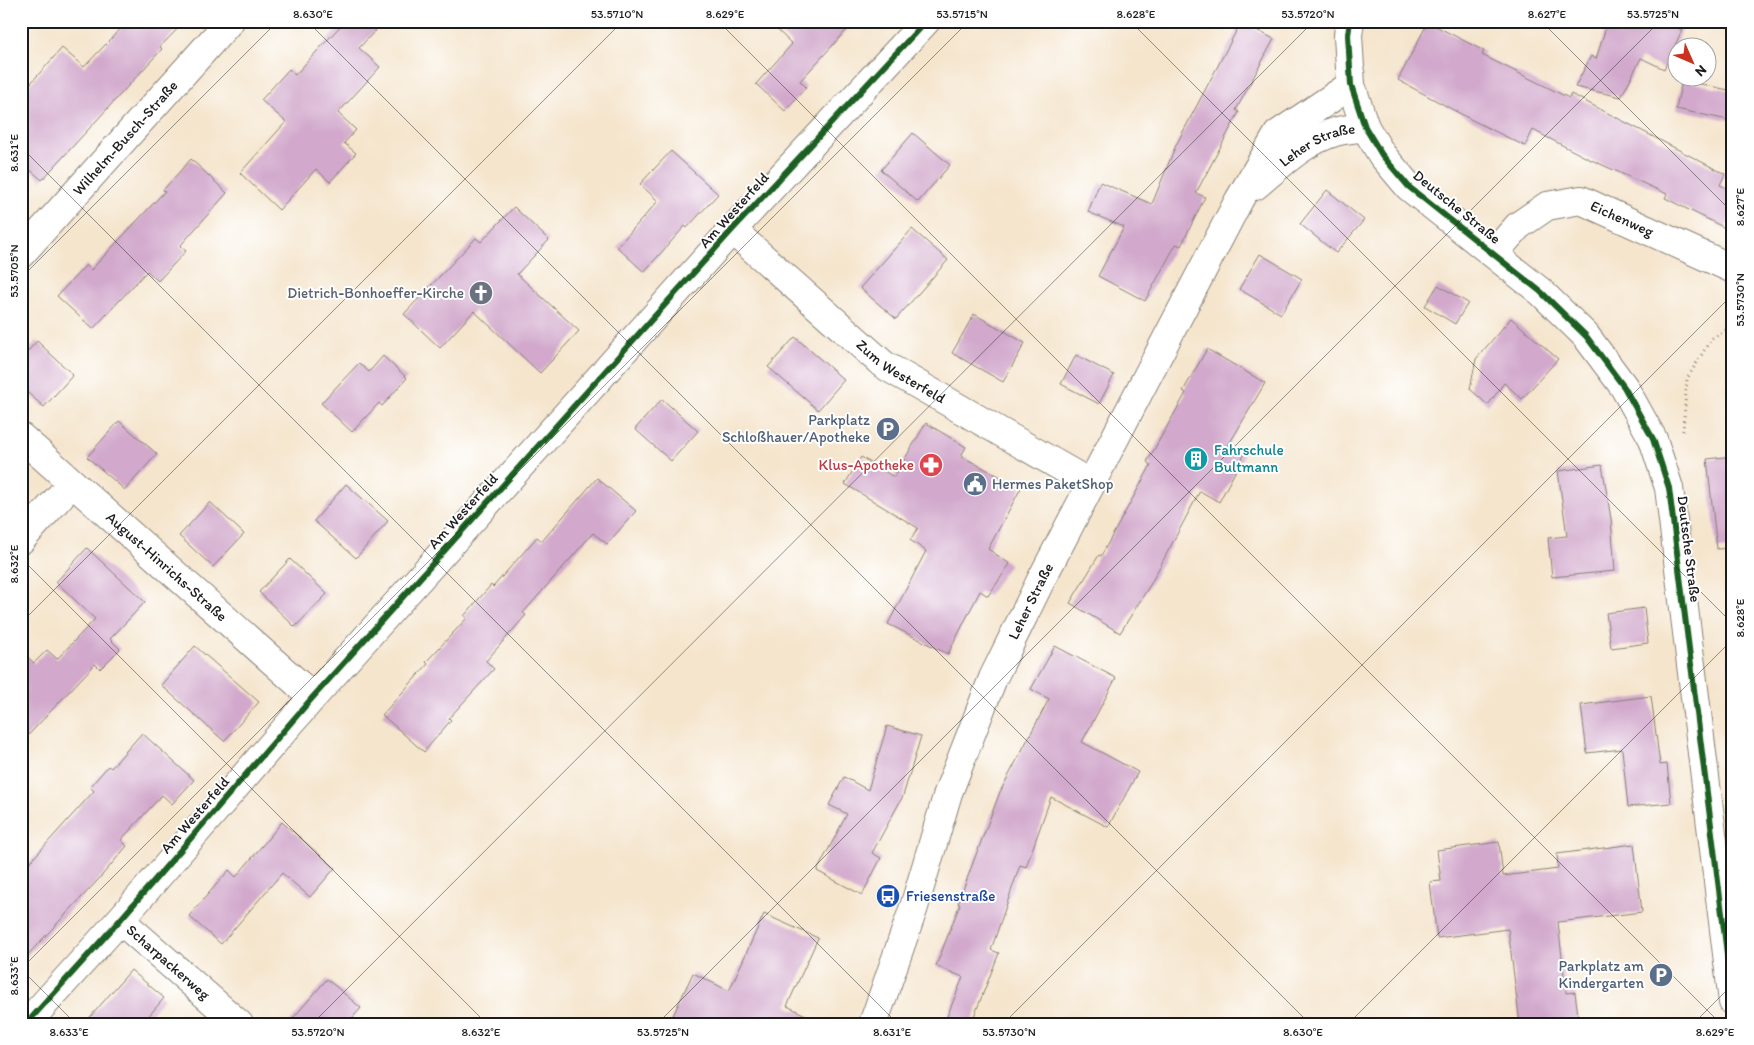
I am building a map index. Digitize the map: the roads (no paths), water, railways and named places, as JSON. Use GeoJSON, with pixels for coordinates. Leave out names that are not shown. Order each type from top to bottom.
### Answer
{"type":"FeatureCollection","features":[{"type":"Feature","properties":{"kind":"street","name":"Wilhelm-Busch-Straße"},"geometry":{"type":"LineString","coordinates":[[21,254],[230,21]]}},
{"type":"Feature","properties":{"kind":"street","name":"Am Westerfeld"},"geometry":{"type":"LineString","coordinates":[[26,1024],[120,920],[313,697],[732,230],[926,21]]}},
{"type":"Feature","properties":{"kind":"street","name":"Leher Straße"},"geometry":{"type":"LineString","coordinates":[[1239,200],[1283,162],[1308,144],[1335,132],[1365,127],[1351,85],[1348,35],[1350,21]]}},
{"type":"Feature","properties":{"kind":"street","name":"Leher Straße"},"geometry":{"type":"LineString","coordinates":[[873,1024],[914,907],[948,793],[993,678],[1091,484],[1239,200],[1278,134],[1351,85]]}},
{"type":"Feature","properties":{"kind":"street","name":"Deutsche Straße"},"geometry":{"type":"LineString","coordinates":[[1365,127],[1382,155],[1409,187],[1541,292],[1586,336],[1624,387],[1653,439],[1669,488],[1733,1002]]}},
{"type":"Feature","properties":{"kind":"street","name":"Eichenweg"},"geometry":{"type":"LineString","coordinates":[[1494,253],[1518,226],[1547,206],[1581,200],[1733,269]]}},
{"type":"Feature","properties":{"kind":"street","name":"Zum Westerfeld"},"geometry":{"type":"LineString","coordinates":[[732,230],[884,365],[1091,484]]}},
{"type":"Feature","properties":{"kind":"street","name":"August-Hinrichs-Straße"},"geometry":{"type":"LineString","coordinates":[[21,437],[313,697]]}},
{"type":"Feature","properties":{"kind":"street"},"geometry":{"type":"LineString","coordinates":[[21,540],[72,483]]}},
{"type":"Feature","properties":{"kind":"street","name":"Scharpackerweg"},"geometry":{"type":"LineString","coordinates":[[120,920],[239,1024]]}},
{"type":"Feature","properties":{"kind":"place","name":"Dietrich-Bonhoeffer-Kirche"},"geometry":{"type":"Point","coordinates":[481,293]}},
{"type":"Feature","properties":{"kind":"place","name":"Parkplatz Schloßhauer/Apotheke"},"geometry":{"type":"Point","coordinates":[888,429]}},
{"type":"Feature","properties":{"kind":"place","name":"Fahrschule Bultmann"},"geometry":{"type":"Point","coordinates":[1196,459]}},
{"type":"Feature","properties":{"kind":"place","name":"Klus-Apotheke"},"geometry":{"type":"Point","coordinates":[931,465]}},
{"type":"Feature","properties":{"kind":"place","name":"Hermes PaketShop"},"geometry":{"type":"Point","coordinates":[975,484]}},
{"type":"Feature","properties":{"kind":"place","name":"Friesenstraße"},"geometry":{"type":"Point","coordinates":[888,896]}},
{"type":"Feature","properties":{"kind":"place","name":"Parkplatz am Kindergarten"},"geometry":{"type":"Point","coordinates":[1661,975]}}]}
